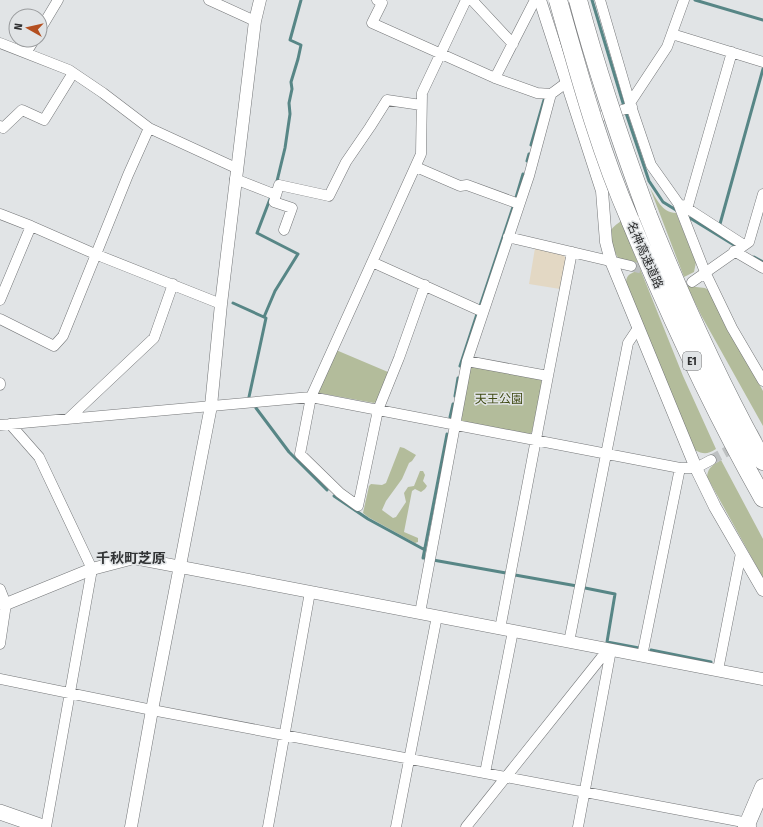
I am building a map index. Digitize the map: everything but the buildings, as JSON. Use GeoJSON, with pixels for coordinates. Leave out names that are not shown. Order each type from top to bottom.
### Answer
{"type":"FeatureCollection","features":[{"type":"Feature","properties":{"kind":"highway","name":"名神高速道路"},"geometry":{"type":"LineString","coordinates":[[558,0],[591,114],[621,200],[647,261],[733,445],[763,498]]}},
{"type":"Feature","properties":{"kind":"highway","name":"名神高速道路"},"geometry":{"type":"LineString","coordinates":[[578,0],[610,107],[647,212],[667,263],[705,350],[763,461]]}},
{"type":"Feature","properties":{"kind":"highway"},"geometry":{"type":"LineString","coordinates":[[748,826],[763,787]]}},
{"type":"Feature","properties":{"kind":"main road"},"geometry":{"type":"LineString","coordinates":[[0,812],[43,827]]}},
{"type":"Feature","properties":{"kind":"street"},"geometry":{"type":"LineString","coordinates":[[48,17],[58,0]]}},
{"type":"Feature","properties":{"kind":"street"},"geometry":{"type":"LineString","coordinates":[[209,0],[254,21]]}},
{"type":"Feature","properties":{"kind":"street"},"geometry":{"type":"LineString","coordinates":[[131,827],[179,567],[211,406],[221,304],[254,21],[260,0]]}},
{"type":"Feature","properties":{"kind":"street"},"geometry":{"type":"LineString","coordinates":[[377,0],[382,3],[372,23],[495,78],[537,93],[551,94]]}},
{"type":"Feature","properties":{"kind":"street"},"geometry":{"type":"LineString","coordinates":[[424,285],[399,358],[378,410],[358,506],[340,493],[300,454],[311,397],[421,154],[422,93],[466,0]]}},
{"type":"Feature","properties":{"kind":"street"},"geometry":{"type":"LineString","coordinates":[[472,0],[513,44]]}},
{"type":"Feature","properties":{"kind":"street"},"geometry":{"type":"LineString","coordinates":[[495,78],[535,0]]}},
{"type":"Feature","properties":{"kind":"street"},"geometry":{"type":"LineString","coordinates":[[540,0],[602,191],[606,242],[611,261],[696,468],[715,507],[763,590]]}},
{"type":"Feature","properties":{"kind":"street"},"geometry":{"type":"LineString","coordinates":[[600,0],[628,107],[651,165],[678,203],[705,272],[732,328],[763,381]]}},
{"type":"Feature","properties":{"kind":"street"},"geometry":{"type":"LineString","coordinates":[[579,123],[628,107],[667,47],[684,0]]}},
{"type":"Feature","properties":{"kind":"street"},"geometry":{"type":"LineString","coordinates":[[672,34],[763,62]]}},
{"type":"Feature","properties":{"kind":"street"},"geometry":{"type":"LineString","coordinates":[[0,43],[69,70],[103,93],[149,128],[276,195]]}},
{"type":"Feature","properties":{"kind":"street"},"geometry":{"type":"LineString","coordinates":[[26,53],[29,48]]}},
{"type":"Feature","properties":{"kind":"street"},"geometry":{"type":"LineString","coordinates":[[687,209],[732,52]]}},
{"type":"Feature","properties":{"kind":"street"},"geometry":{"type":"LineString","coordinates":[[0,126],[3,128],[22,110],[44,120],[73,73]]}},
{"type":"Feature","properties":{"kind":"street"},"geometry":{"type":"LineString","coordinates":[[420,613],[467,361],[529,176],[551,94],[566,83]]}},
{"type":"Feature","properties":{"kind":"street"},"geometry":{"type":"LineString","coordinates":[[284,230],[292,208],[274,202],[278,185],[329,196],[346,162],[387,100],[421,105]]}},
{"type":"Feature","properties":{"kind":"street"},"geometry":{"type":"LineString","coordinates":[[0,319],[54,346],[63,336],[95,254],[149,128]]}},
{"type":"Feature","properties":{"kind":"street"},"geometry":{"type":"LineString","coordinates":[[416,166],[460,186],[467,185],[519,204]]}},
{"type":"Feature","properties":{"kind":"street"},"geometry":{"type":"LineString","coordinates":[[692,282],[734,251],[749,242],[763,194]]}},
{"type":"Feature","properties":{"kind":"street"},"geometry":{"type":"LineString","coordinates":[[678,203],[744,245]]}},
{"type":"Feature","properties":{"kind":"street"},"geometry":{"type":"LineString","coordinates":[[0,214],[95,254],[221,304]]}},
{"type":"Feature","properties":{"kind":"street"},"geometry":{"type":"LineString","coordinates":[[0,300],[2,287],[31,226]]}},
{"type":"Feature","properties":{"kind":"street"},"geometry":{"type":"LineString","coordinates":[[508,237],[631,266]]}},
{"type":"Feature","properties":{"kind":"street"},"geometry":{"type":"LineString","coordinates":[[734,251],[763,268]]}},
{"type":"Feature","properties":{"kind":"street"},"geometry":{"type":"LineString","coordinates":[[500,628],[572,252]]}},
{"type":"Feature","properties":{"kind":"street"},"geometry":{"type":"LineString","coordinates":[[372,262],[483,312]]}},
{"type":"Feature","properties":{"kind":"street"},"geometry":{"type":"LineString","coordinates":[[68,419],[154,338],[173,284]]}},
{"type":"Feature","properties":{"kind":"street"},"geometry":{"type":"LineString","coordinates":[[569,642],[628,343],[638,328]]}},
{"type":"Feature","properties":{"kind":"street"},"geometry":{"type":"LineString","coordinates":[[467,361],[548,376]]}},
{"type":"Feature","properties":{"kind":"street"},"geometry":{"type":"LineString","coordinates":[[5,425],[311,397],[680,468],[696,468],[711,460]]}},
{"type":"Feature","properties":{"kind":"street"},"geometry":{"type":"LineString","coordinates":[[5,425],[39,457],[92,569],[46,827]]}},
{"type":"Feature","properties":{"kind":"street"},"geometry":{"type":"LineString","coordinates":[[642,656],[680,468]]}},
{"type":"Feature","properties":{"kind":"street"},"geometry":{"type":"LineString","coordinates":[[718,670],[741,553]]}},
{"type":"Feature","properties":{"kind":"street"},"geometry":{"type":"LineString","coordinates":[[3,603],[92,569],[134,558],[763,679]]}},
{"type":"Feature","properties":{"kind":"street"},"geometry":{"type":"LineString","coordinates":[[0,589],[3,603],[0,644]]}},
{"type":"Feature","properties":{"kind":"street"},"geometry":{"type":"LineString","coordinates":[[268,827],[310,592]]}},
{"type":"Feature","properties":{"kind":"street"},"geometry":{"type":"LineString","coordinates":[[396,827],[437,616]]}},
{"type":"Feature","properties":{"kind":"street"},"geometry":{"type":"LineString","coordinates":[[485,773],[513,631]]}},
{"type":"Feature","properties":{"kind":"street"},"geometry":{"type":"LineString","coordinates":[[466,827],[601,658],[611,650]]}},
{"type":"Feature","properties":{"kind":"street"},"geometry":{"type":"LineString","coordinates":[[578,827],[611,650]]}},
{"type":"Feature","properties":{"kind":"street"},"geometry":{"type":"LineString","coordinates":[[0,679],[152,710],[285,734],[584,792],[748,826]]}},
{"type":"Feature","properties":{"kind":"shaded area"},"geometry":{"type":"Polygon","coordinates":[[[535,248],[563,255],[566,258],[560,289],[529,284],[535,248]]]}},
{"type":"Feature","properties":{"kind":"green space"},"geometry":{"type":"Polygon","coordinates":[[[650,188],[663,208],[676,213],[696,262],[694,272],[684,277],[650,188]]]}},
{"type":"Feature","properties":{"kind":"green space"},"geometry":{"type":"Polygon","coordinates":[[[621,221],[683,376],[716,449],[710,452],[703,453],[694,450],[626,285],[627,277],[634,272],[630,262],[620,260],[618,258],[610,239],[612,229],[621,221]]]}},
{"type":"Feature","properties":{"kind":"green space"},"geometry":{"type":"Polygon","coordinates":[[[687,286],[705,288],[708,290],[763,391],[763,426],[701,315],[687,286]]]}},
{"type":"Feature","properties":{"kind":"green space"},"geometry":{"type":"Polygon","coordinates":[[[336,350],[388,372],[377,401],[374,403],[319,393],[318,389],[336,350]]]}},
{"type":"Feature","properties":{"kind":"green space","name":"天王公園"},"geometry":{"type":"Polygon","coordinates":[[[474,366],[539,378],[542,382],[532,432],[530,434],[462,421],[460,415],[470,367],[474,366]]]}},
{"type":"Feature","properties":{"kind":"green space"},"geometry":{"type":"Polygon","coordinates":[[[400,447],[416,455],[409,463],[402,479],[386,501],[382,510],[393,518],[396,517],[406,502],[404,493],[408,487],[414,486],[420,471],[423,471],[425,475],[423,481],[427,486],[421,492],[415,489],[412,491],[404,532],[418,538],[418,542],[415,543],[363,513],[369,486],[371,484],[382,485],[386,483],[400,447]]]}},
{"type":"Feature","properties":{"kind":"green space"},"geometry":{"type":"Polygon","coordinates":[[[721,460],[763,539],[763,578],[707,477],[713,465],[721,460]]]}},
{"type":"Feature","properties":{"kind":"waterway"},"geometry":{"type":"LineString","coordinates":[[277,181],[285,148],[290,114],[289,103],[292,89],[291,82],[301,45],[290,40],[301,0]]}},
{"type":"Feature","properties":{"kind":"waterway"},"geometry":{"type":"LineString","coordinates":[[592,0],[626,113],[649,181],[663,202],[676,210]]}},
{"type":"Feature","properties":{"kind":"waterway"},"geometry":{"type":"LineString","coordinates":[[695,0],[763,20]]}},
{"type":"Feature","properties":{"kind":"waterway"},"geometry":{"type":"LineString","coordinates":[[720,224],[763,69]]}},
{"type":"Feature","properties":{"kind":"waterway"},"geometry":{"type":"LineString","coordinates":[[531,145],[544,100]]}},
{"type":"Feature","properties":{"kind":"waterway"},"geometry":{"type":"LineString","coordinates":[[527,161],[529,154]]}},
{"type":"Feature","properties":{"kind":"waterway"},"geometry":{"type":"LineString","coordinates":[[515,201],[523,174]]}},
{"type":"Feature","properties":{"kind":"waterway"},"geometry":{"type":"LineString","coordinates":[[264,317],[275,291],[298,254],[257,233],[270,199]]}},
{"type":"Feature","properties":{"kind":"waterway"},"geometry":{"type":"LineString","coordinates":[[480,306],[513,207]]}},
{"type":"Feature","properties":{"kind":"waterway"},"geometry":{"type":"LineString","coordinates":[[690,218],[734,245]]}},
{"type":"Feature","properties":{"kind":"waterway"},"geometry":{"type":"LineString","coordinates":[[754,257],[763,262]]}},
{"type":"Feature","properties":{"kind":"waterway"},"geometry":{"type":"LineString","coordinates":[[233,303],[266,318],[249,397]]}},
{"type":"Feature","properties":{"kind":"waterway"},"geometry":{"type":"LineString","coordinates":[[460,366],[477,314]]}},
{"type":"Feature","properties":{"kind":"waterway"},"geometry":{"type":"LineString","coordinates":[[455,396],[458,378]]}},
{"type":"Feature","properties":{"kind":"waterway"},"geometry":{"type":"LineString","coordinates":[[450,417],[453,404]]}},
{"type":"Feature","properties":{"kind":"waterway"},"geometry":{"type":"LineString","coordinates":[[256,408],[289,452],[327,490]]}},
{"type":"Feature","properties":{"kind":"waterway"},"geometry":{"type":"LineString","coordinates":[[425,558],[423,558],[447,434]]}},
{"type":"Feature","properties":{"kind":"waterway"},"geometry":{"type":"LineString","coordinates":[[334,496],[368,519],[425,550]]}},
{"type":"Feature","properties":{"kind":"waterway"},"geometry":{"type":"LineString","coordinates":[[433,560],[506,573]]}},
{"type":"Feature","properties":{"kind":"waterway"},"geometry":{"type":"LineString","coordinates":[[515,575],[577,586]]}},
{"type":"Feature","properties":{"kind":"waterway"},"geometry":{"type":"LineString","coordinates":[[585,588],[615,594],[607,642],[639,648]]}},
{"type":"Feature","properties":{"kind":"waterway"},"geometry":{"type":"LineString","coordinates":[[651,650],[711,662]]}},
{"type":"Feature","properties":{"kind":"tunnel"},"geometry":{"type":"LineString","coordinates":[[631,266],[654,272]]}},
{"type":"Feature","properties":{"kind":"tunnel"},"geometry":{"type":"LineString","coordinates":[[711,460],[763,432]]}},
{"type":"Feature","properties":{"kind":"district","name":"千秋町芝原"},"geometry":{"type":"Point","coordinates":[131,558]}}]}
